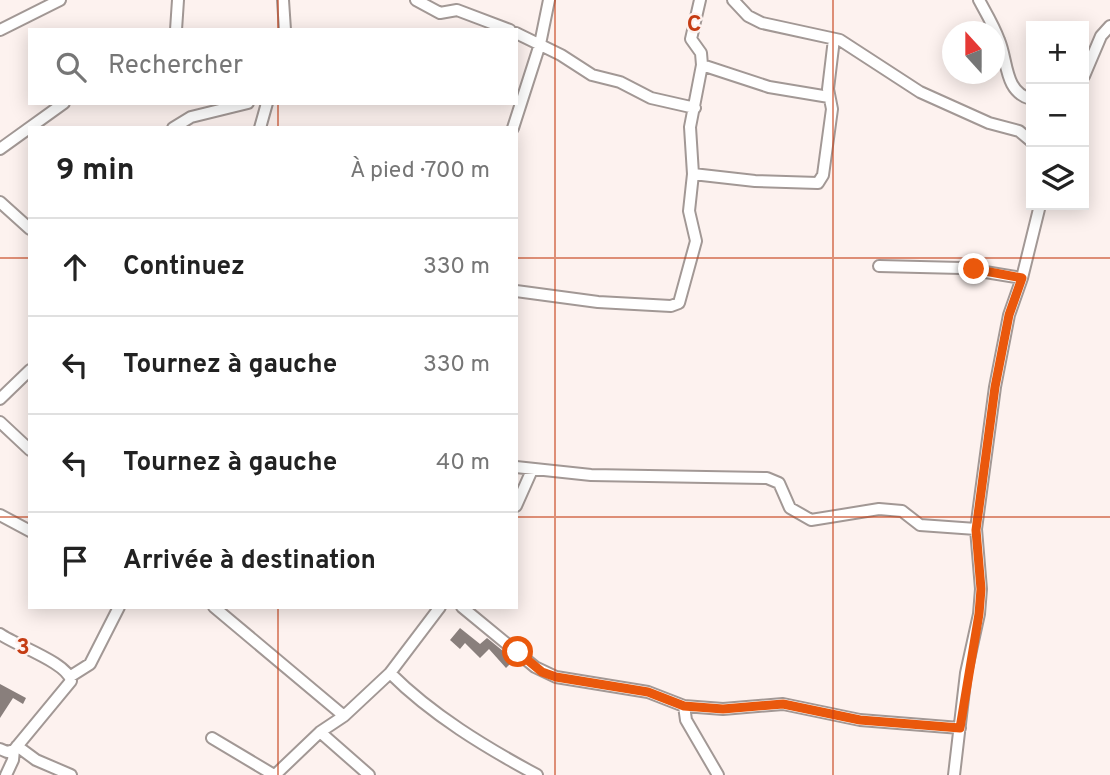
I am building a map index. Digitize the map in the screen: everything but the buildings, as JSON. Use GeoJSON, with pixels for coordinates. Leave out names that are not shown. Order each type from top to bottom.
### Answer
{"type":"FeatureCollection","features":[{"type":"Feature","properties":{"kind":"street"},"geometry":{"type":"LineString","coordinates":[[0,30],[60,0]]}},
{"type":"Feature","properties":{"kind":"street"},"geometry":{"type":"LineString","coordinates":[[176,28],[178,0]]}},
{"type":"Feature","properties":{"kind":"street"},"geometry":{"type":"LineString","coordinates":[[283,0],[285,28]]}},
{"type":"Feature","properties":{"kind":"street"},"geometry":{"type":"LineString","coordinates":[[416,0],[440,13],[457,10],[505,28]]}},
{"type":"Feature","properties":{"kind":"street"},"geometry":{"type":"LineString","coordinates":[[514,126],[540,44],[550,0]]}},
{"type":"Feature","properties":{"kind":"street"},"geometry":{"type":"LineString","coordinates":[[518,291],[598,302],[677,305],[691,269],[696,241],[689,211],[693,174],[690,127],[702,65],[701,53],[691,39],[700,0]]}},
{"type":"Feature","properties":{"kind":"street"},"geometry":{"type":"LineString","coordinates":[[733,0],[754,20],[849,45],[920,92],[989,123],[1018,131],[1026,137]]}},
{"type":"Feature","properties":{"kind":"street"},"geometry":{"type":"LineString","coordinates":[[979,0],[1001,43],[1009,80],[1017,92],[1026,96]]}},
{"type":"Feature","properties":{"kind":"street"},"geometry":{"type":"LineString","coordinates":[[1089,64],[1101,36],[1110,26]]}},
{"type":"Feature","properties":{"kind":"street"},"geometry":{"type":"LineString","coordinates":[[518,34],[592,75],[620,82],[651,98],[695,108]]}},
{"type":"Feature","properties":{"kind":"street"},"geometry":{"type":"LineString","coordinates":[[693,174],[755,181],[818,183],[823,175],[832,109],[829,97],[834,39]]}},
{"type":"Feature","properties":{"kind":"street"},"geometry":{"type":"LineString","coordinates":[[702,65],[769,87],[829,97]]}},
{"type":"Feature","properties":{"kind":"street"},"geometry":{"type":"LineString","coordinates":[[32,126],[61,105]]}},
{"type":"Feature","properties":{"kind":"street"},"geometry":{"type":"LineString","coordinates":[[176,126],[191,117],[240,105]]}},
{"type":"Feature","properties":{"kind":"street"},"geometry":{"type":"LineString","coordinates":[[261,126],[266,105]]}},
{"type":"Feature","properties":{"kind":"street"},"geometry":{"type":"LineString","coordinates":[[0,149],[28,129]]}},
{"type":"Feature","properties":{"kind":"street"},"geometry":{"type":"LineString","coordinates":[[0,202],[28,227]]}},
{"type":"Feature","properties":{"kind":"street"},"geometry":{"type":"LineString","coordinates":[[954,775],[981,589],[976,530],[1000,355],[1039,210]]}},
{"type":"Feature","properties":{"kind":"street"},"geometry":{"type":"LineString","coordinates":[[879,266],[961,268],[1022,278]]}},
{"type":"Feature","properties":{"kind":"street"},"geometry":{"type":"LineString","coordinates":[[0,399],[28,372]]}},
{"type":"Feature","properties":{"kind":"street"},"geometry":{"type":"LineString","coordinates":[[0,422],[28,448]]}},
{"type":"Feature","properties":{"kind":"street"},"geometry":{"type":"LineString","coordinates":[[518,467],[693,479],[767,478],[779,483],[790,508],[811,520],[879,509],[902,511],[920,525],[976,530]]}},
{"type":"Feature","properties":{"kind":"street"},"geometry":{"type":"LineString","coordinates":[[518,502],[532,470]]}},
{"type":"Feature","properties":{"kind":"street"},"geometry":{"type":"LineString","coordinates":[[0,515],[28,530]]}},
{"type":"Feature","properties":{"kind":"street"},"geometry":{"type":"LineString","coordinates":[[0,749],[8,752],[15,748],[69,687],[71,676],[90,664],[118,609]]}},
{"type":"Feature","properties":{"kind":"street"},"geometry":{"type":"LineString","coordinates":[[216,609],[344,716]]}},
{"type":"Feature","properties":{"kind":"street"},"geometry":{"type":"LineString","coordinates":[[212,738],[274,775],[390,673],[438,609]]}},
{"type":"Feature","properties":{"kind":"street"},"geometry":{"type":"LineString","coordinates":[[464,609],[542,672],[582,683],[648,692],[684,706],[723,709],[783,704],[860,720],[960,728]]}},
{"type":"Feature","properties":{"kind":"street"},"geometry":{"type":"LineString","coordinates":[[0,634],[15,646],[63,667],[71,676]]}},
{"type":"Feature","properties":{"kind":"street"},"geometry":{"type":"LineString","coordinates":[[390,673],[412,695],[458,727],[537,775]]}},
{"type":"Feature","properties":{"kind":"street"},"geometry":{"type":"LineString","coordinates":[[684,706],[686,720],[718,775]]}},
{"type":"Feature","properties":{"kind":"street"},"geometry":{"type":"LineString","coordinates":[[320,732],[362,773]]}},
{"type":"Feature","properties":{"kind":"street"},"geometry":{"type":"LineString","coordinates":[[6,775],[15,748]]}},
{"type":"Feature","properties":{"kind":"street"},"geometry":{"type":"LineString","coordinates":[[15,748],[71,775]]}},
{"type":"Feature","properties":{"kind":"route"},"geometry":{"type":"LineString","coordinates":[[518,652],[542,672],[556,677],[658,694],[684,706],[723,709],[783,704],[848,715],[860,720],[960,728],[967,673],[979,614],[981,589],[975,541],[995,387],[1009,315],[1022,278],[974,269]]}}]}
